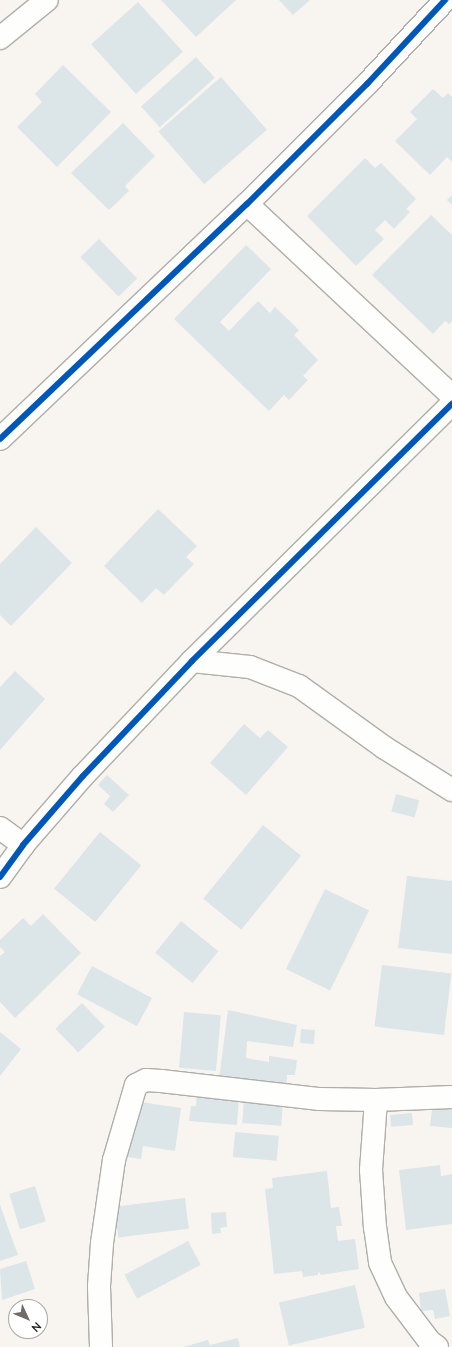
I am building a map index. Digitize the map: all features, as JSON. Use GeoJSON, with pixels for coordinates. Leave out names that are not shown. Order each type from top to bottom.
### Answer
{"type":"FeatureCollection","features":[{"type":"Feature","properties":{"kind":"street"},"geometry":{"type":"LineString","coordinates":[[0,38],[47,0]]}},
{"type":"Feature","properties":{"kind":"street"},"geometry":{"type":"LineString","coordinates":[[0,440],[247,204],[367,84],[445,0]]}},
{"type":"Feature","properties":{"kind":"street"},"geometry":{"type":"LineString","coordinates":[[247,204],[452,396]]}},
{"type":"Feature","properties":{"kind":"street"},"geometry":{"type":"LineString","coordinates":[[0,877],[23,845],[83,776],[192,662],[452,404]]}},
{"type":"Feature","properties":{"kind":"street"},"geometry":{"type":"LineString","coordinates":[[192,662],[250,667],[299,686],[385,748],[452,790]]}},
{"type":"Feature","properties":{"kind":"street"},"geometry":{"type":"LineString","coordinates":[[0,828],[23,845]]}},
{"type":"Feature","properties":{"kind":"street"},"geometry":{"type":"LineString","coordinates":[[101,1347],[99,1286],[102,1243],[114,1160],[136,1085],[146,1080],[161,1081],[320,1099],[376,1100],[452,1097]]}},
{"type":"Feature","properties":{"kind":"street"},"geometry":{"type":"LineString","coordinates":[[376,1100],[371,1170],[375,1228],[380,1262],[396,1297],[430,1342],[437,1347]]}},
{"type":"Feature","properties":{"kind":"building"},"geometry":{"type":"Polygon","coordinates":[[[161,0],[236,0],[196,37],[161,0]]]}},
{"type":"Feature","properties":{"kind":"building"},"geometry":{"type":"Polygon","coordinates":[[[279,0],[310,0],[293,15],[279,0]]]}},
{"type":"Feature","properties":{"kind":"building"},"geometry":{"type":"Polygon","coordinates":[[[138,2],[183,52],[136,94],[91,44],[138,2]]]}},
{"type":"Feature","properties":{"kind":"building"},"geometry":{"type":"Polygon","coordinates":[[[196,57],[215,78],[160,127],[141,107],[196,57]]]}},
{"type":"Feature","properties":{"kind":"building"},"geometry":{"type":"Polygon","coordinates":[[[63,65],[111,112],[57,167],[17,127],[42,102],[35,94],[63,65]]]}},
{"type":"Feature","properties":{"kind":"building"},"geometry":{"type":"Polygon","coordinates":[[[221,77],[267,130],[204,184],[158,131],[221,77]]]}},
{"type":"Feature","properties":{"kind":"building"},"geometry":{"type":"Polygon","coordinates":[[[433,89],[443,98],[448,93],[452,97],[452,162],[447,157],[430,175],[395,141],[417,119],[410,112],[433,89]]]}},
{"type":"Feature","properties":{"kind":"building"},"geometry":{"type":"Polygon","coordinates":[[[123,123],[155,156],[125,186],[129,191],[109,210],[71,173],[123,123]]]}},
{"type":"Feature","properties":{"kind":"building"},"geometry":{"type":"Polygon","coordinates":[[[365,158],[375,168],[381,163],[416,199],[406,209],[410,212],[394,229],[385,220],[375,230],[384,239],[356,266],[307,216],[365,158]]]}},
{"type":"Feature","properties":{"kind":"building"},"geometry":{"type":"Polygon","coordinates":[[[452,195],[452,205],[447,200],[452,195]]]}},
{"type":"Feature","properties":{"kind":"building"},"geometry":{"type":"Polygon","coordinates":[[[431,215],[452,235],[452,321],[449,324],[445,321],[433,334],[372,275],[431,215]]]}},
{"type":"Feature","properties":{"kind":"building"},"geometry":{"type":"Polygon","coordinates":[[[99,239],[137,279],[119,297],[80,257],[99,239]]]}},
{"type":"Feature","properties":{"kind":"building"},"geometry":{"type":"Polygon","coordinates":[[[246,245],[271,269],[220,322],[229,331],[258,301],[270,313],[275,307],[299,330],[294,335],[318,360],[303,376],[308,380],[289,400],[284,395],[269,411],[174,319],[246,245]]]}},
{"type":"Feature","properties":{"kind":"building"},"geometry":{"type":"Polygon","coordinates":[[[158,509],[197,546],[186,557],[194,564],[164,595],[156,588],[142,603],[104,566],[158,509]]]}},
{"type":"Feature","properties":{"kind":"building"},"geometry":{"type":"Polygon","coordinates":[[[36,527],[72,563],[11,626],[0,615],[0,564],[36,527]]]}},
{"type":"Feature","properties":{"kind":"building"},"geometry":{"type":"Polygon","coordinates":[[[15,671],[45,699],[0,750],[0,687],[15,671]]]}},
{"type":"Feature","properties":{"kind":"building"},"geometry":{"type":"Polygon","coordinates":[[[244,724],[260,738],[268,730],[288,747],[246,795],[210,763],[244,724]]]}},
{"type":"Feature","properties":{"kind":"building"},"geometry":{"type":"Polygon","coordinates":[[[107,775],[129,795],[113,812],[104,804],[110,796],[98,785],[107,775]]]}},
{"type":"Feature","properties":{"kind":"building"},"geometry":{"type":"Polygon","coordinates":[[[396,794],[419,800],[415,818],[391,811],[396,794]]]}},
{"type":"Feature","properties":{"kind":"building"},"geometry":{"type":"Polygon","coordinates":[[[263,825],[301,856],[241,930],[203,899],[263,825]]]}},
{"type":"Feature","properties":{"kind":"building"},"geometry":{"type":"Polygon","coordinates":[[[100,832],[141,865],[95,922],[54,889],[100,832]]]}},
{"type":"Feature","properties":{"kind":"building"},"geometry":{"type":"Polygon","coordinates":[[[407,876],[452,881],[452,954],[398,948],[407,876]]]}},
{"type":"Feature","properties":{"kind":"building"},"geometry":{"type":"Polygon","coordinates":[[[325,889],[369,910],[330,990],[286,969],[325,889]]]}},
{"type":"Feature","properties":{"kind":"building"},"geometry":{"type":"Polygon","coordinates":[[[43,914],[81,953],[15,1018],[0,1002],[0,956],[5,952],[0,947],[0,940],[23,918],[31,926],[43,914]]]}},
{"type":"Feature","properties":{"kind":"building"},"geometry":{"type":"Polygon","coordinates":[[[181,921],[218,951],[193,983],[155,953],[181,921]]]}},
{"type":"Feature","properties":{"kind":"building"},"geometry":{"type":"Polygon","coordinates":[[[382,965],[451,974],[444,1035],[374,1027],[382,965]]]}},
{"type":"Feature","properties":{"kind":"building"},"geometry":{"type":"Polygon","coordinates":[[[92,966],[152,998],[137,1026],[77,994],[92,966]]]}},
{"type":"Feature","properties":{"kind":"building"},"geometry":{"type":"Polygon","coordinates":[[[82,1003],[105,1027],[78,1052],[55,1029],[82,1003]]]}},
{"type":"Feature","properties":{"kind":"building"},"geometry":{"type":"Polygon","coordinates":[[[228,1010],[297,1025],[293,1047],[247,1041],[246,1058],[269,1062],[269,1056],[297,1060],[295,1075],[287,1075],[286,1087],[219,1079],[228,1010]]]}},
{"type":"Feature","properties":{"kind":"building"},"geometry":{"type":"Polygon","coordinates":[[[184,1012],[221,1015],[216,1071],[179,1068],[184,1012]]]}},
{"type":"Feature","properties":{"kind":"building"},"geometry":{"type":"Polygon","coordinates":[[[301,1029],[315,1030],[314,1044],[300,1043],[301,1029]]]}},
{"type":"Feature","properties":{"kind":"building"},"geometry":{"type":"Polygon","coordinates":[[[0,1032],[21,1049],[0,1076],[0,1032]]]}},
{"type":"Feature","properties":{"kind":"building"},"geometry":{"type":"Polygon","coordinates":[[[197,1094],[239,1098],[237,1125],[189,1121],[191,1106],[196,1106],[197,1094]]]}},
{"type":"Feature","properties":{"kind":"building"},"geometry":{"type":"Polygon","coordinates":[[[244,1099],[283,1102],[281,1126],[242,1123],[244,1099]]]}},
{"type":"Feature","properties":{"kind":"building"},"geometry":{"type":"Polygon","coordinates":[[[134,1101],[181,1108],[175,1151],[143,1146],[141,1159],[120,1156],[134,1101]]]}},
{"type":"Feature","properties":{"kind":"building"},"geometry":{"type":"Polygon","coordinates":[[[433,1102],[452,1105],[452,1128],[430,1126],[433,1102]]]}},
{"type":"Feature","properties":{"kind":"building"},"geometry":{"type":"Polygon","coordinates":[[[412,1113],[413,1125],[391,1127],[390,1115],[412,1113]]]}},
{"type":"Feature","properties":{"kind":"building"},"geometry":{"type":"Polygon","coordinates":[[[235,1132],[279,1136],[277,1161],[233,1157],[235,1132]]]}},
{"type":"Feature","properties":{"kind":"building"},"geometry":{"type":"Polygon","coordinates":[[[440,1165],[441,1176],[452,1174],[452,1224],[406,1230],[399,1170],[440,1165]]]}},
{"type":"Feature","properties":{"kind":"building"},"geometry":{"type":"Polygon","coordinates":[[[327,1171],[331,1208],[339,1207],[342,1226],[336,1226],[338,1241],[355,1239],[359,1269],[321,1275],[318,1271],[318,1275],[303,1277],[302,1271],[274,1274],[265,1189],[273,1188],[272,1178],[327,1171]]]}},
{"type":"Feature","properties":{"kind":"building"},"geometry":{"type":"Polygon","coordinates":[[[35,1186],[46,1221],[20,1229],[9,1194],[35,1186]]]}},
{"type":"Feature","properties":{"kind":"building"},"geometry":{"type":"Polygon","coordinates":[[[185,1198],[189,1229],[118,1237],[115,1207],[185,1198]]]}},
{"type":"Feature","properties":{"kind":"building"},"geometry":{"type":"Polygon","coordinates":[[[0,1205],[18,1255],[0,1261],[0,1205]]]}},
{"type":"Feature","properties":{"kind":"building"},"geometry":{"type":"Polygon","coordinates":[[[226,1212],[227,1227],[220,1228],[221,1233],[212,1234],[211,1213],[226,1212]]]}},
{"type":"Feature","properties":{"kind":"building"},"geometry":{"type":"Polygon","coordinates":[[[188,1241],[201,1265],[137,1299],[124,1275],[188,1241]]]}},
{"type":"Feature","properties":{"kind":"building"},"geometry":{"type":"Polygon","coordinates":[[[26,1261],[35,1289],[2,1300],[0,1269],[26,1261]]]}},
{"type":"Feature","properties":{"kind":"building"},"geometry":{"type":"Polygon","coordinates":[[[355,1285],[365,1328],[289,1345],[279,1303],[355,1285]]]}},
{"type":"Feature","properties":{"kind":"building"},"geometry":{"type":"Polygon","coordinates":[[[445,1289],[450,1316],[435,1319],[433,1310],[421,1311],[419,1293],[445,1289]]]}},
{"type":"Feature","properties":{"kind":"building"},"geometry":{"type":"Polygon","coordinates":[[[238,1338],[240,1347],[183,1347],[208,1340],[210,1345],[238,1338]]]}},
{"type":"Feature","properties":{"kind":"cycle path"},"geometry":{"type":"LineString","coordinates":[[0,439],[247,204],[367,84],[445,0]]}},
{"type":"Feature","properties":{"kind":"cycle path"},"geometry":{"type":"LineString","coordinates":[[0,877],[23,845],[83,776],[192,661],[452,404]]}}]}
